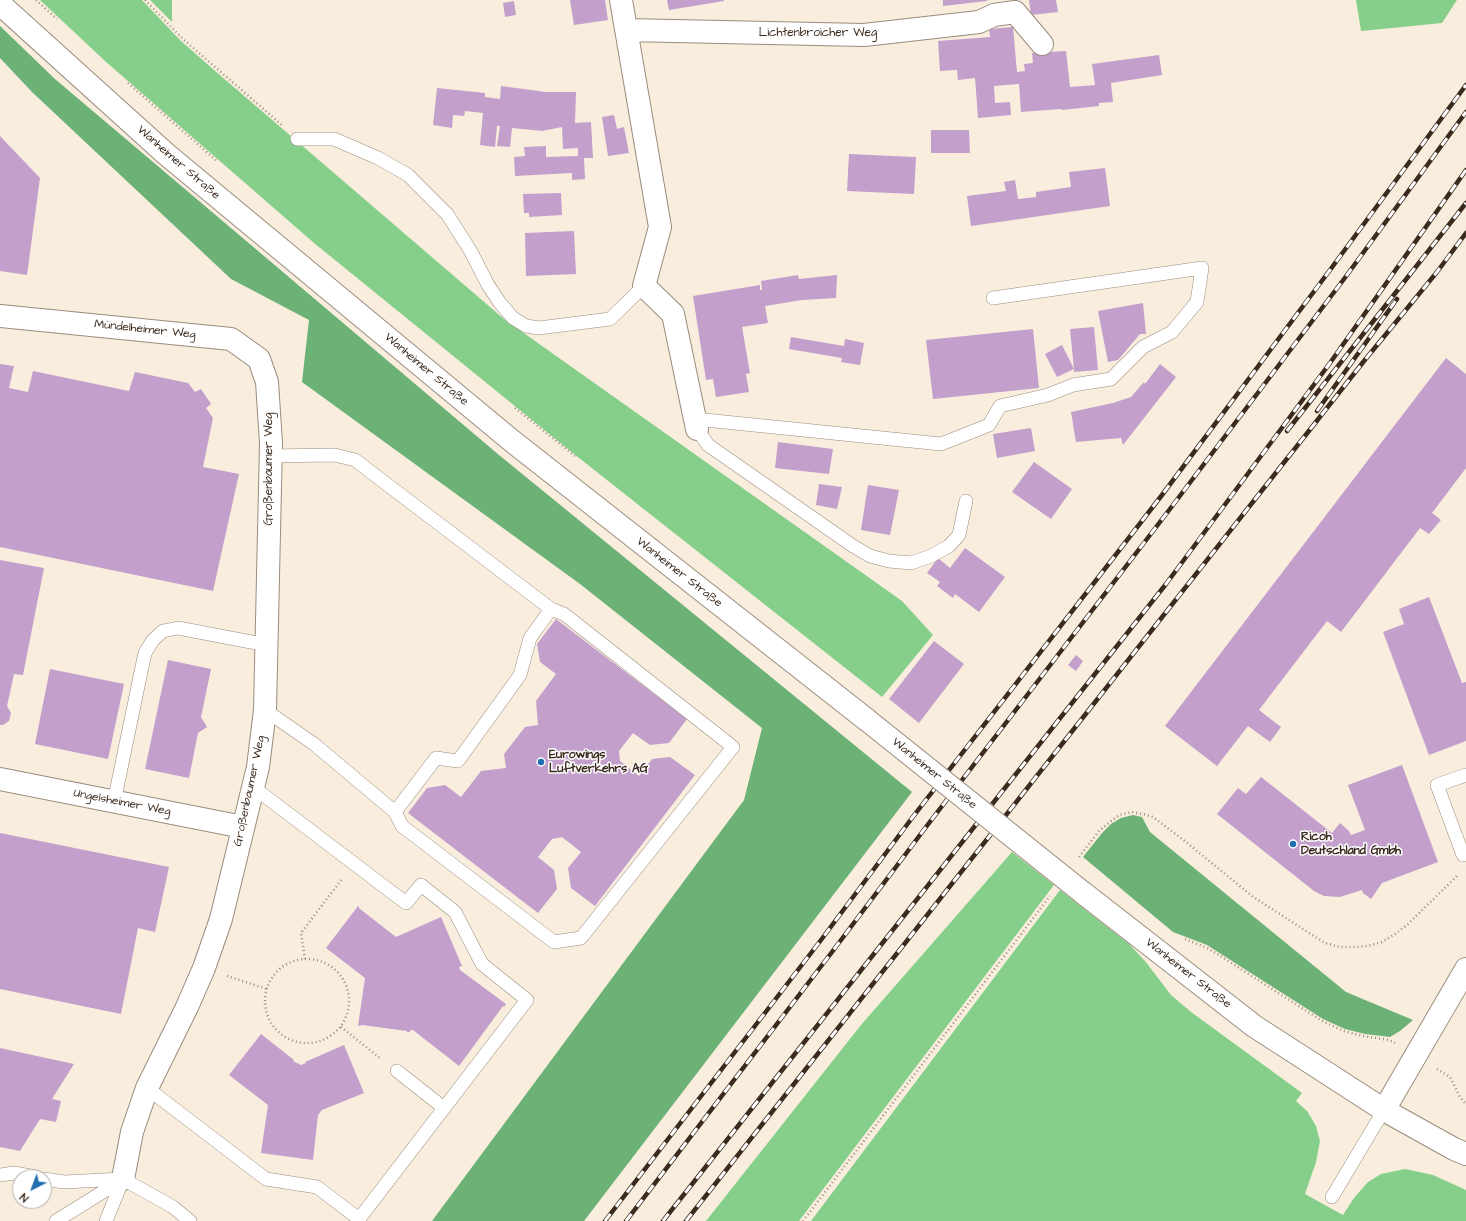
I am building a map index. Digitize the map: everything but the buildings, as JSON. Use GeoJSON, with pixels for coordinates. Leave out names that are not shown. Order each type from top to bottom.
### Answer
{"type":"FeatureCollection","features":[{"type":"Feature","properties":{"kind":"street"},"geometry":{"type":"LineString","coordinates":[[621,0],[660,227],[644,286],[673,314],[696,424]]}},
{"type":"Feature","properties":{"kind":"street","name":"Wanheimer Straße"},"geometry":{"type":"LineString","coordinates":[[0,4],[166,154],[512,441],[867,720],[1082,892],[1254,1026],[1384,1110],[1454,1149],[1466,1154]]}},
{"type":"Feature","properties":{"kind":"street","name":"Lichtenbroicher Weg"},"geometry":{"type":"LineString","coordinates":[[626,30],[864,35],[979,22],[994,15],[1015,12],[1042,44]]}},
{"type":"Feature","properties":{"kind":"street","name":"Mündelheimer Weg"},"geometry":{"type":"LineString","coordinates":[[0,316],[232,339],[259,359],[267,382]]}},
{"type":"Feature","properties":{"kind":"street","name":"Großenbaumer Weg"},"geometry":{"type":"LineString","coordinates":[[124,1179],[132,1132],[147,1088],[187,1007],[204,968],[221,919],[258,767],[266,710],[270,456],[267,382]]}},
{"type":"Feature","properties":{"kind":"street","name":"Ungelsheimer Weg"},"geometry":{"type":"LineString","coordinates":[[0,779],[243,827]]}},
{"type":"Feature","properties":{"kind":"street"},"geometry":{"type":"LineString","coordinates":[[1384,1110],[1466,969]]}},
{"type":"Feature","properties":{"kind":"lane"},"geometry":{"type":"LineString","coordinates":[[297,139],[334,139],[378,158],[408,175],[447,214],[470,250],[488,286],[500,304],[513,318],[526,326],[539,328],[610,319],[644,286]]}},
{"type":"Feature","properties":{"kind":"lane"},"geometry":{"type":"LineString","coordinates":[[696,424],[940,444],[989,426],[1000,406],[1048,395],[1074,385],[1111,379],[1143,347],[1172,332],[1197,302],[1202,268],[993,298]]}},
{"type":"Feature","properties":{"kind":"lane"},"geometry":{"type":"LineString","coordinates":[[696,424],[708,444],[853,546],[870,556],[911,563],[931,556],[949,546],[959,534],[966,501]]}},
{"type":"Feature","properties":{"kind":"lane"},"geometry":{"type":"LineString","coordinates":[[266,710],[314,744],[395,812],[402,826],[554,942],[581,938],[733,747],[564,614],[551,609],[356,460],[335,455],[270,456]]}},
{"type":"Feature","properties":{"kind":"lane"},"geometry":{"type":"LineString","coordinates":[[395,812],[436,758],[458,761],[520,675],[530,638],[551,609]]}},
{"type":"Feature","properties":{"kind":"lane"},"geometry":{"type":"LineString","coordinates":[[114,802],[145,653],[153,640],[163,631],[178,628],[267,645]]}},
{"type":"Feature","properties":{"kind":"lane"},"geometry":{"type":"LineString","coordinates":[[1463,855],[1437,785],[1466,775]]}},
{"type":"Feature","properties":{"kind":"lane"},"geometry":{"type":"LineString","coordinates":[[147,1088],[266,1179],[317,1187],[359,1219],[527,1000],[482,964],[456,912],[421,885],[406,903],[253,787]]}},
{"type":"Feature","properties":{"kind":"lane"},"geometry":{"type":"LineString","coordinates":[[396,1071],[444,1108]]}},
{"type":"Feature","properties":{"kind":"lane"},"geometry":{"type":"LineString","coordinates":[[1332,1197],[1384,1110]]}},
{"type":"Feature","properties":{"kind":"lane"},"geometry":{"type":"LineString","coordinates":[[0,1175],[12,1173]]}},
{"type":"Feature","properties":{"kind":"lane"},"geometry":{"type":"LineString","coordinates":[[56,1221],[124,1179]]}},
{"type":"Feature","properties":{"kind":"lane"},"geometry":{"type":"LineString","coordinates":[[106,1221],[124,1179]]}},
{"type":"Feature","properties":{"kind":"lane"},"geometry":{"type":"LineString","coordinates":[[52,1180],[64,1182],[124,1179],[173,1207],[190,1221]]}},
{"type":"Feature","properties":{"kind":"path"},"geometry":{"type":"LineString","coordinates":[[36,0],[59,21]]}},
{"type":"Feature","properties":{"kind":"path"},"geometry":{"type":"LineString","coordinates":[[145,0],[184,40],[297,139]]}},
{"type":"Feature","properties":{"kind":"path"},"geometry":{"type":"LineString","coordinates":[[122,78],[220,164]]}},
{"type":"Feature","properties":{"kind":"path"},"geometry":{"type":"LineString","coordinates":[[514,408],[580,460]]}},
{"type":"Feature","properties":{"kind":"path"},"geometry":{"type":"LineString","coordinates":[[1076,862],[1099,831],[1119,815],[1132,812],[1153,817],[1252,896],[1325,943],[1340,947],[1368,946],[1395,934],[1407,926],[1460,873]]}},
{"type":"Feature","properties":{"kind":"path"},"geometry":{"type":"LineString","coordinates":[[305,959],[301,933],[354,864]]}},
{"type":"Feature","properties":{"kind":"path"},"geometry":{"type":"LineString","coordinates":[[803,1221],[1052,894]]}},
{"type":"Feature","properties":{"kind":"path"},"geometry":{"type":"LineString","coordinates":[[1179,937],[1207,948],[1219,955],[1322,1021],[1344,1031],[1389,1040]]}},
{"type":"Feature","properties":{"kind":"path"},"geometry":{"type":"LineString","coordinates":[[305,959],[317,960],[328,964],[338,972],[345,981],[349,993],[350,1005],[347,1016],[341,1027],[331,1036],[320,1041],[307,1043],[294,1041],[282,1035],[273,1026],[267,1015],[265,1002],[267,989],[272,977],[281,968],[292,961],[305,959]]}},
{"type":"Feature","properties":{"kind":"path"},"geometry":{"type":"LineString","coordinates":[[245,982],[267,989]]}},
{"type":"Feature","properties":{"kind":"path"},"geometry":{"type":"LineString","coordinates":[[341,1027],[396,1071]]}},
{"type":"Feature","properties":{"kind":"path"},"geometry":{"type":"LineString","coordinates":[[1450,1076],[1460,1097],[1466,1104]]}},
{"type":"Feature","properties":{"kind":"green space"},"geometry":{"type":"Polygon","coordinates":[[[40,0],[142,0],[181,41],[504,319],[902,601],[933,635],[882,697],[574,454],[314,243],[105,61],[40,0]]]}},
{"type":"Feature","properties":{"kind":"green space"},"geometry":{"type":"Polygon","coordinates":[[[150,0],[172,0],[172,22],[150,0]]]}},
{"type":"Feature","properties":{"kind":"green space"},"geometry":{"type":"Polygon","coordinates":[[[1356,0],[1457,0],[1442,23],[1361,31],[1356,0]]]}},
{"type":"Feature","properties":{"kind":"green space"},"geometry":{"type":"Polygon","coordinates":[[[0,26],[55,79],[499,455],[912,792],[584,1221],[432,1221],[744,800],[762,728],[580,584],[302,382],[309,320],[231,279],[32,92],[0,58],[0,26]]]}},
{"type":"Feature","properties":{"kind":"green space"},"geometry":{"type":"Polygon","coordinates":[[[1133,815],[1142,817],[1150,832],[1346,992],[1413,1020],[1390,1037],[1365,1034],[1345,1029],[1323,1019],[1207,945],[1173,932],[1083,857],[1111,824],[1121,818],[1133,815]]]}},
{"type":"Feature","properties":{"kind":"green space"},"geometry":{"type":"Polygon","coordinates":[[[1012,852],[1054,885],[799,1221],[706,1221],[861,1025],[1012,852]]]}},
{"type":"Feature","properties":{"kind":"green space"},"geometry":{"type":"Polygon","coordinates":[[[1060,890],[1129,944],[1145,961],[1171,995],[1191,1012],[1302,1093],[1296,1101],[1307,1111],[1316,1126],[1320,1141],[1316,1162],[1305,1194],[1343,1215],[1354,1198],[1368,1182],[1381,1174],[1405,1169],[1433,1175],[1466,1190],[1466,1221],[811,1221],[1060,890]]]}},
{"type":"Feature","properties":{"kind":"railway"},"geometry":{"type":"LineString","coordinates":[[605,1221],[821,940],[912,818],[1162,495],[1466,85]]}},
{"type":"Feature","properties":{"kind":"railway"},"geometry":{"type":"LineString","coordinates":[[626,1221],[1173,505],[1344,279],[1466,112]]}},
{"type":"Feature","properties":{"kind":"railway"},"geometry":{"type":"LineString","coordinates":[[663,1221],[1166,584],[1330,363],[1466,170]]}},
{"type":"Feature","properties":{"kind":"railway"},"geometry":{"type":"LineString","coordinates":[[1287,431],[1466,203]]}},
{"type":"Feature","properties":{"kind":"railway"},"geometry":{"type":"LineString","coordinates":[[686,1221],[1364,361],[1437,272],[1466,233]]}},
{"type":"Feature","properties":{"kind":"railway"},"geometry":{"type":"LineString","coordinates":[[1317,411],[1397,299]]}},
{"type":"Feature","properties":{"kind":"place","name":"Eurowings Luftverkehrs AG"},"geometry":{"type":"Point","coordinates":[541,762]}},
{"type":"Feature","properties":{"kind":"place","name":"Ricoh Deutschland Gmbh"},"geometry":{"type":"Point","coordinates":[1293,844]}}]}
